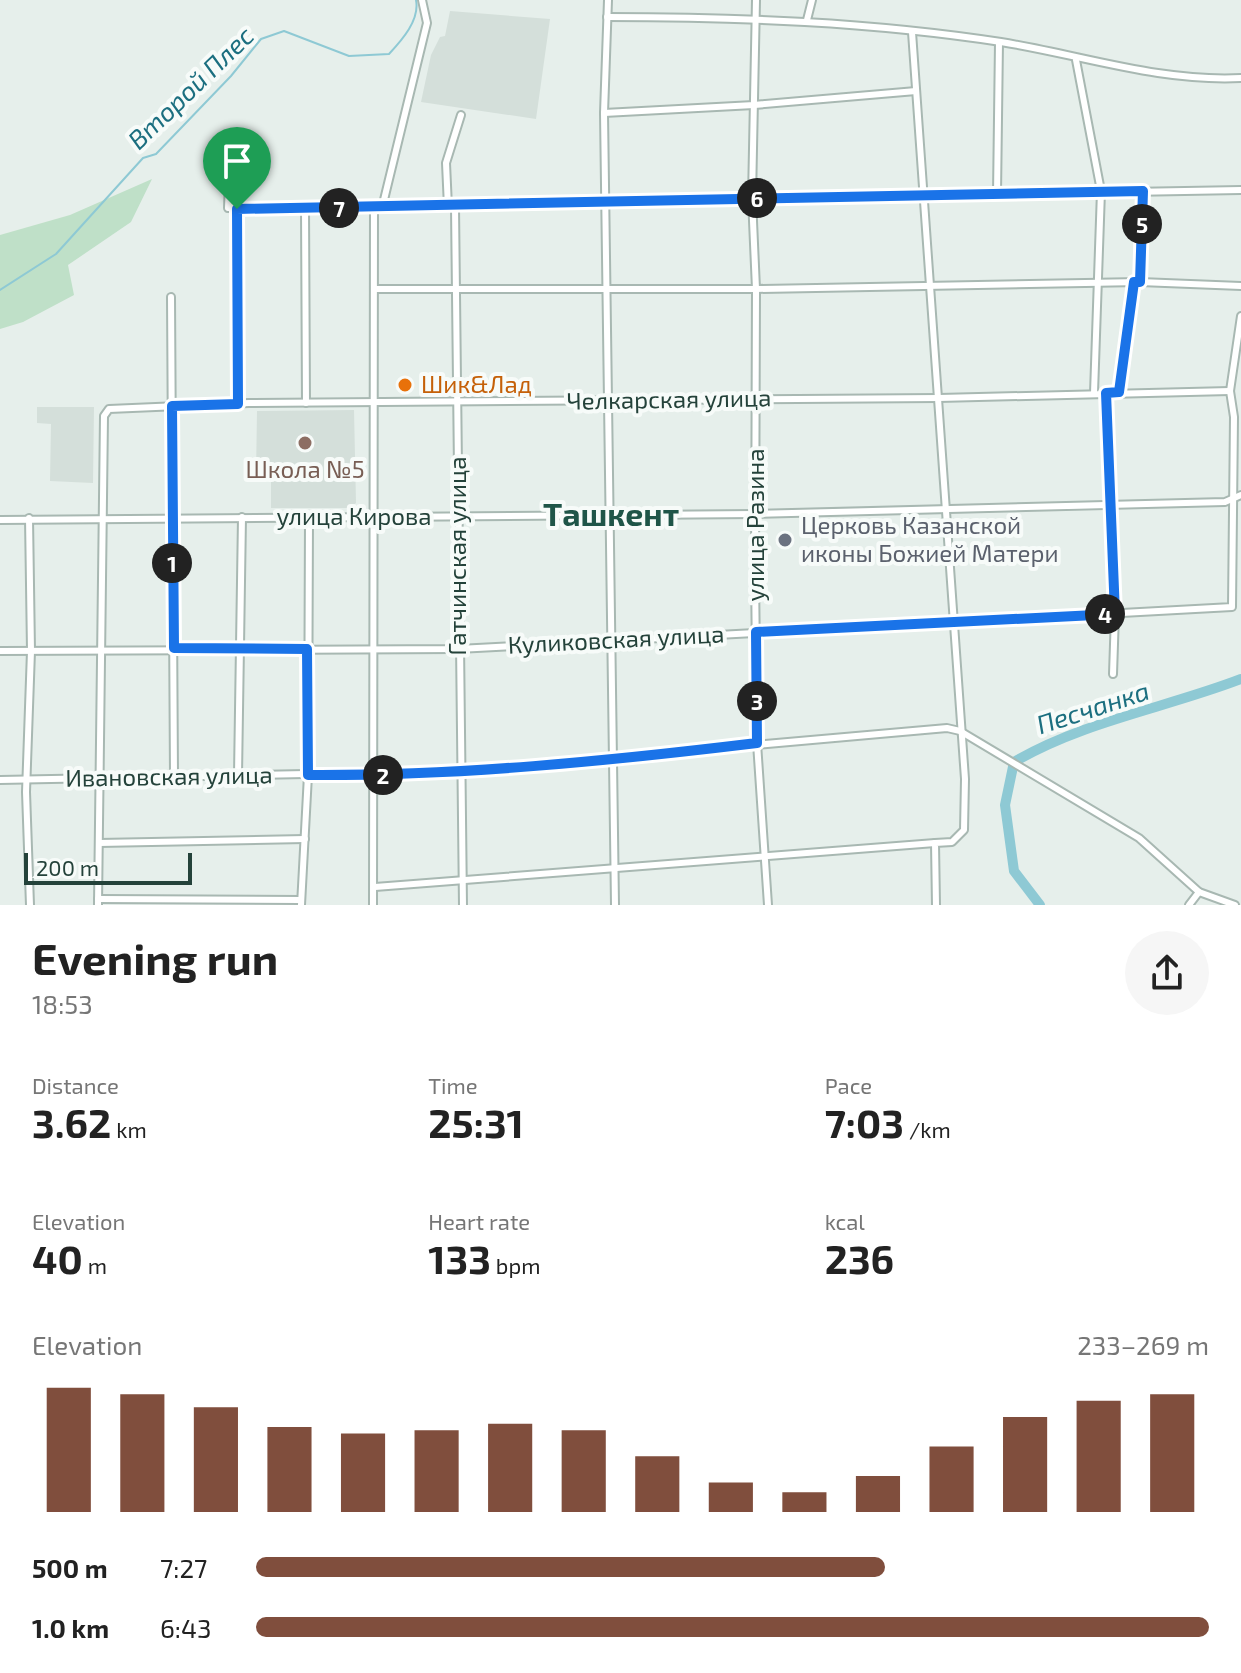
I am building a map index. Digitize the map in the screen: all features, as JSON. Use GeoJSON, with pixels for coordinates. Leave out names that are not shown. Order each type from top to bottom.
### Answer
{"type":"FeatureCollection","features":[{"type":"Feature","properties":{"kind":"street"},"geometry":{"type":"LineString","coordinates":[[373,905],[375,289],[378,208],[414,86],[427,23],[422,0]]}},
{"type":"Feature","properties":{"kind":"street"},"geometry":{"type":"LineString","coordinates":[[608,0],[604,113],[609,287],[615,905]]}},
{"type":"Feature","properties":{"kind":"street","name":"улица Разина"},"geometry":{"type":"LineString","coordinates":[[756,0],[752,198],[756,289],[757,743],[768,905]]}},
{"type":"Feature","properties":{"kind":"street"},"geometry":{"type":"LineString","coordinates":[[807,20],[812,0]]}},
{"type":"Feature","properties":{"kind":"street"},"geometry":{"type":"LineString","coordinates":[[607,17],[807,20],[999,42],[1076,60],[1177,77],[1241,78]]}},
{"type":"Feature","properties":{"kind":"street"},"geometry":{"type":"LineString","coordinates":[[375,887],[952,842],[964,830],[954,620],[912,32]]}},
{"type":"Feature","properties":{"kind":"street"},"geometry":{"type":"LineString","coordinates":[[997,194],[999,42]]}},
{"type":"Feature","properties":{"kind":"street"},"geometry":{"type":"LineString","coordinates":[[1076,60],[1101,191],[1094,393]]}},
{"type":"Feature","properties":{"kind":"street"},"geometry":{"type":"LineString","coordinates":[[604,113],[754,105],[916,91]]}},
{"type":"Feature","properties":{"kind":"street","name":"Гатчинская улица"},"geometry":{"type":"LineString","coordinates":[[461,115],[446,163],[458,289],[458,649],[463,905]]}},
{"type":"Feature","properties":{"kind":"street"},"geometry":{"type":"LineString","coordinates":[[230,155],[228,208],[237,209],[1241,190]]}},
{"type":"Feature","properties":{"kind":"street"},"geometry":{"type":"LineString","coordinates":[[1119,392],[1137,282],[1143,191]]}},
{"type":"Feature","properties":{"kind":"street"},"geometry":{"type":"LineString","coordinates":[[305,208],[306,403]]}},
{"type":"Feature","properties":{"kind":"street"},"geometry":{"type":"LineString","coordinates":[[237,209],[238,404]]}},
{"type":"Feature","properties":{"kind":"street"},"geometry":{"type":"LineString","coordinates":[[375,289],[756,289],[1096,282],[1241,286]]}},
{"type":"Feature","properties":{"kind":"street"},"geometry":{"type":"LineString","coordinates":[[171,297],[174,776]]}},
{"type":"Feature","properties":{"kind":"street"},"geometry":{"type":"LineString","coordinates":[[1238,497],[1230,391],[1241,316]]}},
{"type":"Feature","properties":{"kind":"street","name":"Челкарская улица"},"geometry":{"type":"LineString","coordinates":[[101,517],[104,416],[109,409],[238,404],[939,398],[1230,391]]}},
{"type":"Feature","properties":{"kind":"street"},"geometry":{"type":"LineString","coordinates":[[1106,393],[1115,614],[1113,674]]}},
{"type":"Feature","properties":{"kind":"street","name":"улица Кирова"},"geometry":{"type":"LineString","coordinates":[[0,520],[756,514],[1112,504],[1238,497]]}},
{"type":"Feature","properties":{"kind":"street","name":"Куликовская улица"},"geometry":{"type":"LineString","coordinates":[[0,651],[458,649],[1232,607],[1238,497]]}},
{"type":"Feature","properties":{"kind":"street"},"geometry":{"type":"LineString","coordinates":[[101,517],[98,902],[301,902],[308,775],[309,518]]}},
{"type":"Feature","properties":{"kind":"street"},"geometry":{"type":"LineString","coordinates":[[238,775],[242,517]]}},
{"type":"Feature","properties":{"kind":"street"},"geometry":{"type":"LineString","coordinates":[[29,518],[30,905]]}},
{"type":"Feature","properties":{"kind":"street","name":"Ивановская улица"},"geometry":{"type":"LineString","coordinates":[[0,780],[461,771],[613,760],[757,743],[939,728],[960,731]]}},
{"type":"Feature","properties":{"kind":"street"},"geometry":{"type":"LineString","coordinates":[[960,731],[1139,838],[1199,892],[1235,905]]}},
{"type":"Feature","properties":{"kind":"street"},"geometry":{"type":"LineString","coordinates":[[99,843],[305,839]]}},
{"type":"Feature","properties":{"kind":"street"},"geometry":{"type":"LineString","coordinates":[[935,843],[936,905]]}},
{"type":"Feature","properties":{"kind":"street"},"geometry":{"type":"LineString","coordinates":[[1189,905],[1199,892]]}},
{"type":"Feature","properties":{"kind":"shaded area"},"geometry":{"type":"Polygon","coordinates":[[[450,11],[550,19],[536,119],[421,102],[431,55],[440,37],[445,36],[450,11]]]}},
{"type":"Feature","properties":{"kind":"shaded area"},"geometry":{"type":"Polygon","coordinates":[[[37,407],[94,407],[93,483],[50,481],[51,424],[37,423],[37,407]]]}},
{"type":"Feature","properties":{"kind":"shaded area","name":"Школа №5"},"geometry":{"type":"Polygon","coordinates":[[[354,410],[356,503],[350,508],[271,508],[271,475],[256,475],[257,411],[354,410]]]}},
{"type":"Feature","properties":{"kind":"green space"},"geometry":{"type":"Polygon","coordinates":[[[152,179],[131,222],[68,265],[74,295],[23,322],[0,329],[0,235],[70,215],[152,179]]]}},
{"type":"Feature","properties":{"kind":"waterway","name":"Второй Плес"},"geometry":{"type":"LineString","coordinates":[[0,290],[56,254],[143,158],[156,154],[231,76],[261,39],[284,31],[349,56],[389,54],[413,22],[416,0]]}},
{"type":"Feature","properties":{"kind":"waterway","name":"Песчанка"},"geometry":{"type":"LineString","coordinates":[[1040,905],[1014,871],[1005,805],[1014,762],[1097,725],[1241,679]]}},
{"type":"Feature","properties":{"kind":"place","name":"Шик&Лад"},"geometry":{"type":"Point","coordinates":[405,385]}},
{"type":"Feature","properties":{"kind":"place","name":"Школа №5"},"geometry":{"type":"Point","coordinates":[305,443]}},
{"type":"Feature","properties":{"kind":"place","name":"Церковь Казанской иконы Божией Матери"},"geometry":{"type":"Point","coordinates":[785,540]}},
{"type":"Feature","properties":{"kind":"district","name":"Ташкент"},"geometry":{"type":"Point","coordinates":[611,515]}},
{"type":"Feature","properties":{"kind":"route"},"geometry":{"type":"LineString","coordinates":[[1143,191],[1140,282],[1134,282],[1119,392],[1106,393],[1115,614],[756,632],[757,743],[613,760],[461,771],[308,775],[307,649],[174,648],[172,406],[238,404],[237,209],[1143,191]]}}]}
